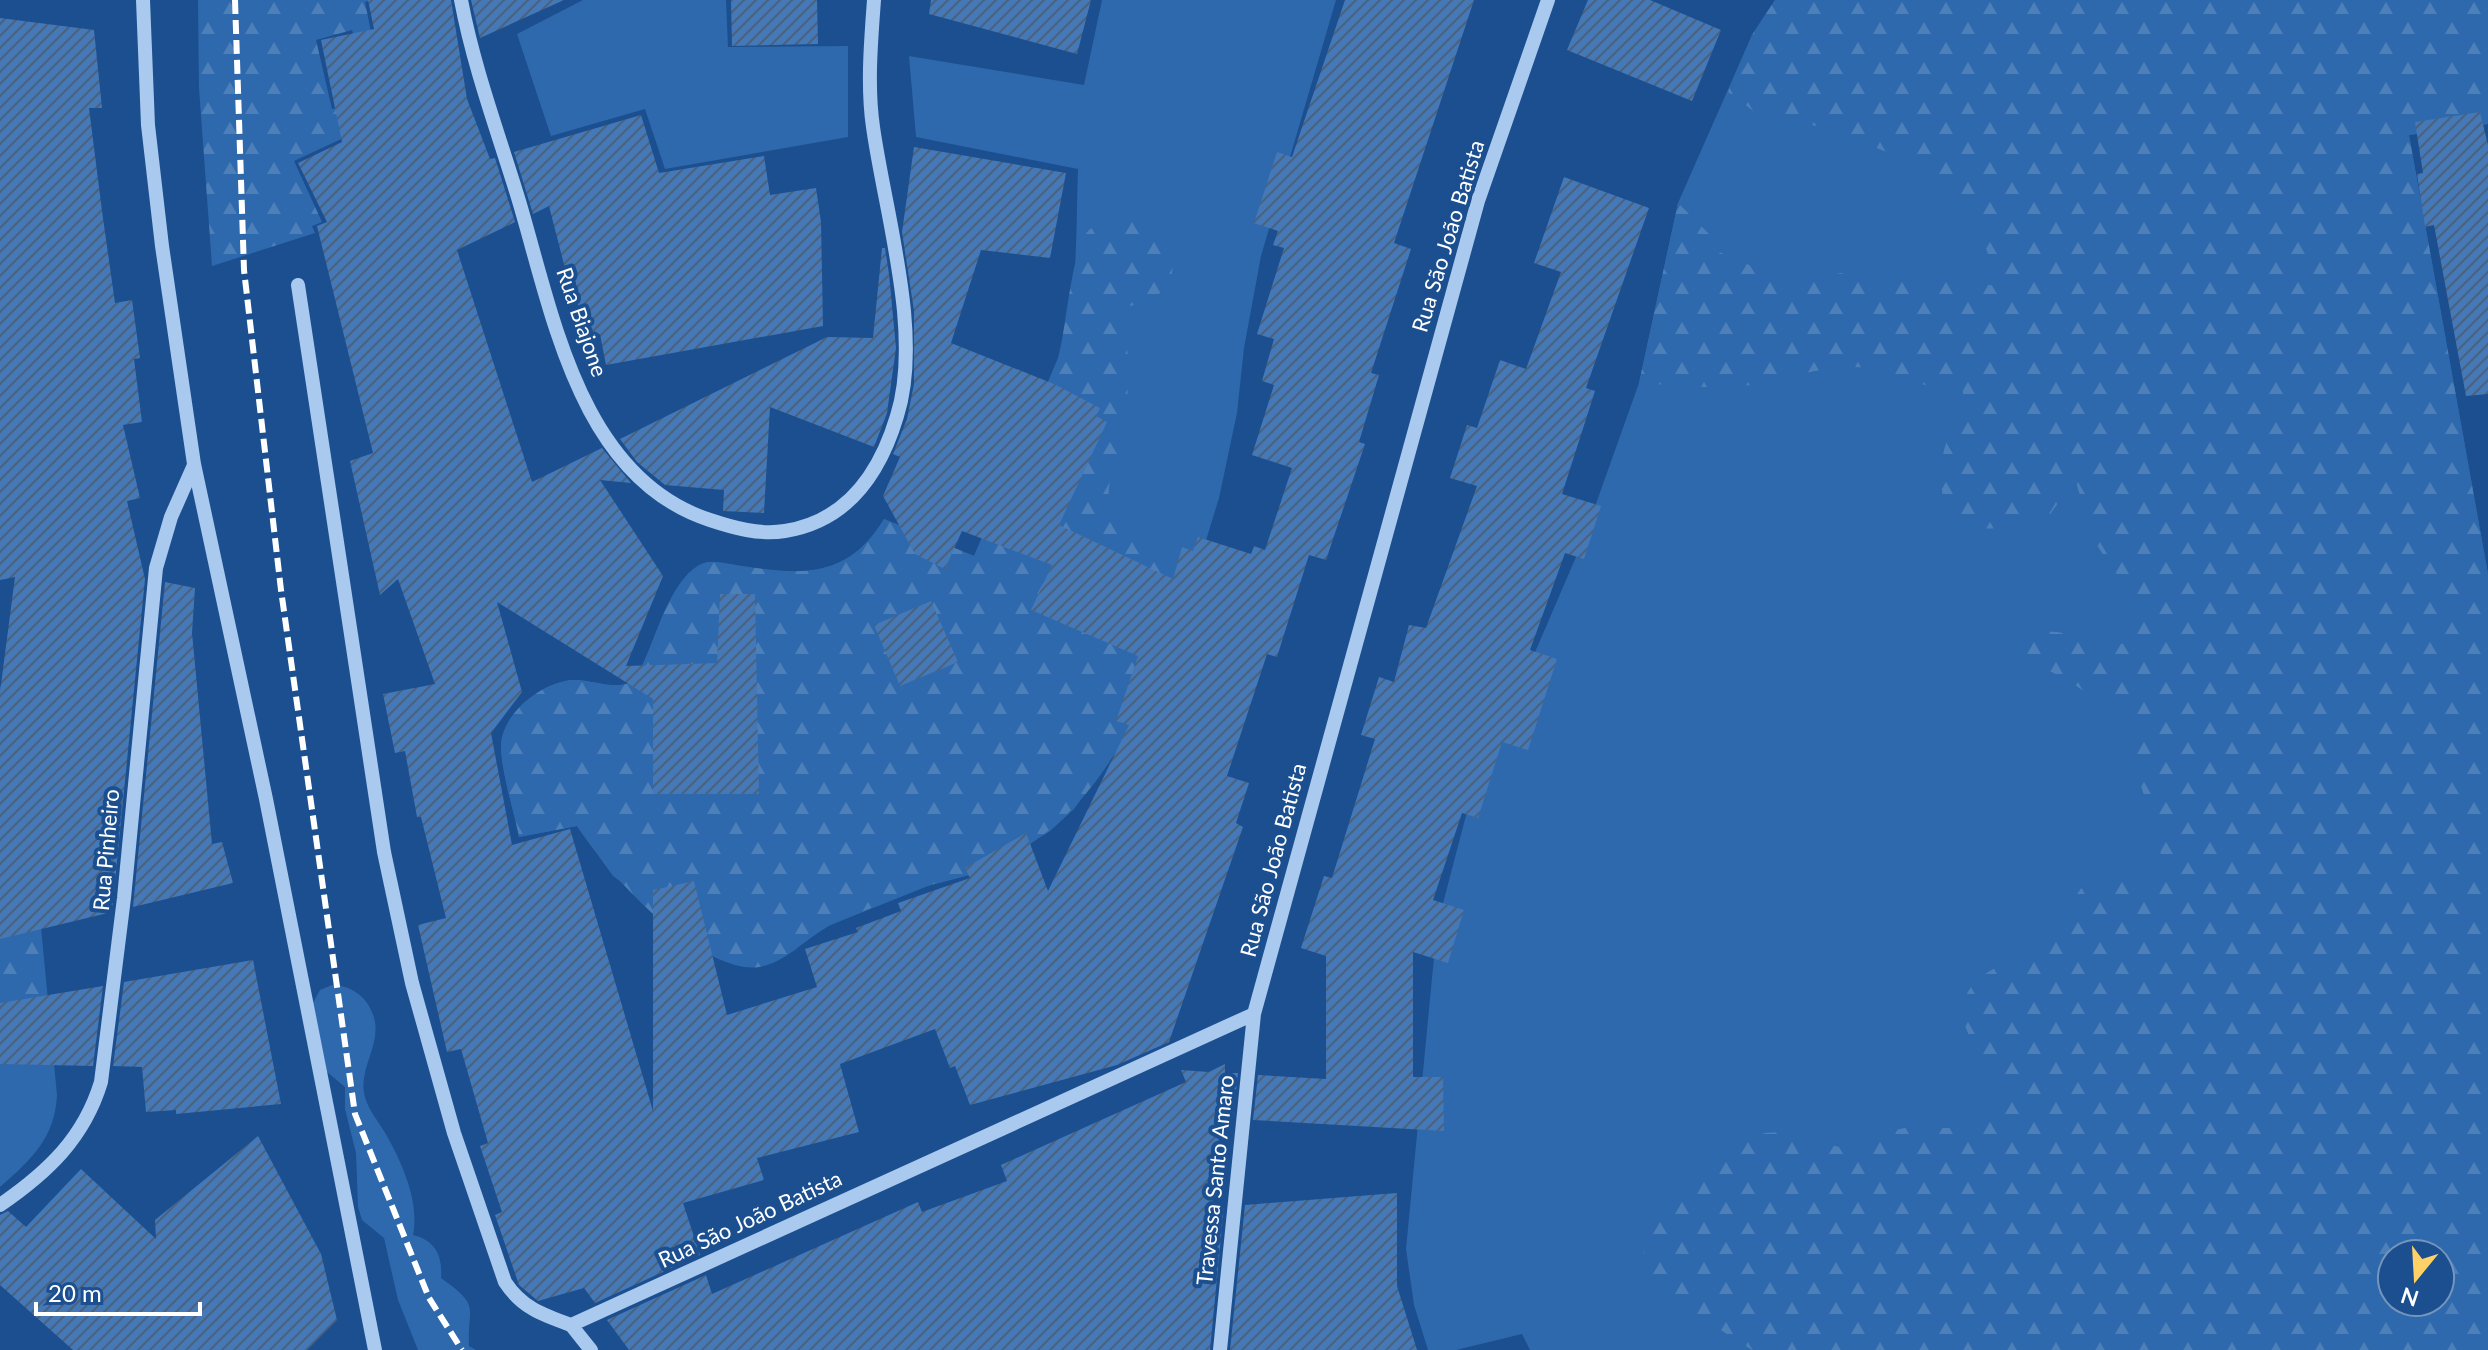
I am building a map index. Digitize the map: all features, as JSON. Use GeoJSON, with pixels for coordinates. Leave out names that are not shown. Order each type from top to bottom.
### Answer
{"type":"FeatureCollection","features":[{"type":"Feature","properties":{"kind":"street"},"geometry":{"type":"LineString","coordinates":[[143,0],[148,125],[194,464],[266,799],[373,1349]]}},
{"type":"Feature","properties":{"kind":"street","name":"Rua Biajone"},"geometry":{"type":"LineString","coordinates":[[461,0],[486,96],[562,344],[589,406],[628,468],[651,489],[701,518],[766,533],[788,531],[820,520],[858,495],[882,459],[898,414],[906,366],[906,338],[872,123],[874,0]]}},
{"type":"Feature","properties":{"kind":"street","name":"Rua São João Batista"},"geometry":{"type":"LineString","coordinates":[[571,1325],[1254,1014],[1478,201],[1548,0]]}},
{"type":"Feature","properties":{"kind":"street"},"geometry":{"type":"LineString","coordinates":[[298,285],[384,852],[412,983],[454,1133],[505,1282],[517,1300],[539,1314],[571,1325],[591,1350]]}},
{"type":"Feature","properties":{"kind":"street","name":"Rua Pinheiro"},"geometry":{"type":"LineString","coordinates":[[0,1205],[67,1150],[93,1109],[101,1082],[124,898],[156,568],[171,517],[194,464]]}},
{"type":"Feature","properties":{"kind":"street","name":"Travessa Santo Amaro"},"geometry":{"type":"LineString","coordinates":[[1220,1350],[1254,1014]]}},
{"type":"Feature","properties":{"kind":"green space"},"geometry":{"type":"Polygon","coordinates":[[[198,0],[373,0],[365,2],[371,32],[354,36],[352,30],[316,40],[332,109],[360,104],[365,128],[294,161],[322,222],[312,226],[315,233],[212,266],[199,88],[198,0]]]}},
{"type":"Feature","properties":{"kind":"green space"},"geometry":{"type":"Polygon","coordinates":[[[583,0],[726,0],[728,47],[848,46],[848,137],[665,169],[645,109],[551,136],[517,34],[583,0]]]}},
{"type":"Feature","properties":{"kind":"green space"},"geometry":{"type":"Polygon","coordinates":[[[1102,0],[1336,0],[1261,256],[1244,348],[1237,413],[1219,498],[1192,586],[1123,742],[1074,809],[1049,832],[977,873],[928,886],[828,926],[773,963],[745,967],[728,962],[613,876],[577,826],[519,837],[503,767],[503,733],[517,710],[550,686],[574,680],[612,685],[634,681],[678,586],[704,563],[720,562],[785,571],[823,568],[856,552],[884,519],[974,556],[1050,386],[1067,328],[1076,249],[1078,169],[916,137],[909,56],[1084,85],[1102,0]]]}},
{"type":"Feature","properties":{"kind":"green space"},"geometry":{"type":"Polygon","coordinates":[[[1775,0],[2488,0],[2488,124],[2409,135],[2488,574],[2488,1350],[1530,1350],[1522,1334],[1456,1350],[1428,1350],[1414,1305],[1406,1249],[1437,926],[1468,808],[1582,543],[1639,383],[1678,203],[1752,35],[1775,0]]]}},
{"type":"Feature","properties":{"kind":"green space"},"geometry":{"type":"Polygon","coordinates":[[[1775,0],[2488,0],[2488,124],[2409,135],[2488,574],[2488,1350],[1752,1350],[1669,1297],[1650,1271],[1639,1238],[1644,1226],[1710,1161],[1735,1143],[1764,1133],[1779,1133],[1863,1149],[1883,1135],[1902,1129],[1971,1126],[1988,1118],[2004,1103],[1997,1079],[1973,1043],[1964,1022],[1963,1004],[1971,987],[1986,973],[2026,953],[2051,934],[2091,878],[2147,883],[2159,871],[2161,846],[2139,780],[2133,734],[2118,713],[2064,678],[2032,663],[2024,646],[2033,633],[2046,632],[2106,643],[2131,643],[2145,616],[2094,541],[2075,479],[2046,520],[2002,528],[1967,525],[1954,516],[1945,503],[1941,483],[1943,455],[1961,410],[1963,391],[1938,389],[1880,370],[1853,367],[1737,386],[1639,383],[1678,203],[1710,235],[1719,252],[1763,271],[1799,280],[1842,273],[1879,274],[1999,286],[1976,219],[1951,182],[1921,166],[1830,129],[1756,113],[1728,92],[1752,35],[1775,0]]]}},
{"type":"Feature","properties":{"kind":"green space"},"geometry":{"type":"Polygon","coordinates":[[[1112,219],[1136,223],[1154,232],[1166,246],[1172,262],[1171,277],[1162,291],[1145,302],[1119,307],[1128,358],[1128,392],[1109,500],[1119,520],[1152,540],[1165,554],[1172,578],[1173,606],[1163,661],[1111,760],[1076,805],[1055,825],[1009,857],[835,923],[781,959],[758,967],[745,967],[722,960],[674,931],[628,890],[577,826],[519,837],[505,779],[501,746],[509,721],[538,692],[562,682],[574,680],[620,685],[634,681],[672,597],[693,570],[708,562],[783,571],[828,567],[848,558],[866,543],[884,519],[974,556],[1058,358],[1074,270],[1083,239],[1091,228],[1112,219]]]}},
{"type":"Feature","properties":{"kind":"green space"},"geometry":{"type":"Polygon","coordinates":[[[0,685],[31,822],[57,1095],[52,1124],[46,1136],[22,1167],[0,1187],[0,685]]]}},
{"type":"Feature","properties":{"kind":"green space"},"geometry":{"type":"Polygon","coordinates":[[[0,685],[31,822],[48,1009],[0,1037],[0,685]]]}},
{"type":"Feature","properties":{"kind":"green space"},"geometry":{"type":"Polygon","coordinates":[[[332,985],[355,992],[371,1010],[376,1031],[363,1083],[365,1098],[408,1181],[414,1208],[413,1235],[421,1237],[436,1250],[441,1263],[441,1278],[462,1295],[470,1308],[469,1346],[476,1350],[418,1350],[398,1300],[384,1238],[362,1220],[358,1207],[356,1153],[345,1109],[345,1087],[327,1072],[313,1003],[320,990],[332,985]]]}},
{"type":"Feature","properties":{"kind":"building"},"geometry":{"type":"Polygon","coordinates":[[[368,0],[451,0],[467,99],[490,159],[495,158],[515,222],[457,250],[532,482],[602,448],[631,483],[600,480],[663,576],[626,666],[717,663],[720,594],[755,594],[759,794],[653,794],[653,699],[497,602],[522,692],[491,733],[512,845],[570,829],[653,1111],[653,890],[694,881],[727,1015],[817,987],[805,949],[858,932],[856,928],[901,911],[898,903],[970,878],[965,868],[1026,833],[1048,891],[1129,725],[1116,721],[1138,656],[1031,610],[1052,565],[962,531],[945,569],[915,554],[883,496],[900,457],[893,454],[907,419],[914,384],[914,311],[902,232],[914,147],[1066,173],[1050,258],[981,250],[951,343],[1054,384],[1100,408],[1096,416],[1107,422],[1059,525],[1173,579],[1182,547],[1193,551],[1198,537],[1251,554],[1254,546],[1265,550],[1292,468],[1252,455],[1274,385],[1262,381],[1274,339],[1257,334],[1284,248],[1273,245],[1278,231],[1254,223],[1277,152],[1292,157],[1345,0],[1474,0],[1394,243],[1411,249],[1371,373],[1379,375],[1359,442],[1365,444],[1326,560],[1309,555],[1277,657],[1267,654],[1227,776],[1249,783],[1236,823],[1243,827],[1169,1042],[1117,1065],[970,1105],[955,1066],[950,1068],[935,1029],[840,1064],[859,1132],[757,1158],[764,1180],[683,1203],[700,1255],[595,1303],[584,1288],[538,1301],[519,1285],[495,1215],[502,1212],[480,1146],[488,1143],[461,1049],[447,1052],[418,925],[446,918],[421,817],[417,817],[405,751],[395,753],[383,694],[435,684],[398,579],[380,595],[350,461],[373,453],[317,226],[327,222],[298,163],[342,142],[321,40],[374,29],[368,0]]]}},
{"type":"Feature","properties":{"kind":"building"},"geometry":{"type":"Polygon","coordinates":[[[471,0],[564,0],[480,38],[471,0]]]}},
{"type":"Feature","properties":{"kind":"building"},"geometry":{"type":"Polygon","coordinates":[[[731,0],[817,0],[818,44],[732,46],[731,0]]]}},
{"type":"Feature","properties":{"kind":"building"},"geometry":{"type":"Polygon","coordinates":[[[931,0],[1091,0],[1077,54],[929,14],[931,0]]]}},
{"type":"Feature","properties":{"kind":"building"},"geometry":{"type":"Polygon","coordinates":[[[1588,0],[1650,0],[1721,30],[1692,101],[1567,50],[1588,0]]]}},
{"type":"Feature","properties":{"kind":"building"},"geometry":{"type":"Polygon","coordinates":[[[0,18],[94,30],[102,108],[89,108],[102,211],[115,303],[132,300],[140,358],[134,359],[142,422],[123,425],[140,498],[127,501],[145,579],[112,912],[0,939],[0,692],[15,577],[0,580],[0,18]]]}},
{"type":"Feature","properties":{"kind":"building"},"geometry":{"type":"Polygon","coordinates":[[[2480,112],[2488,145],[2488,394],[2466,396],[2434,225],[2425,227],[2417,174],[2423,173],[2415,122],[2480,112]]]}},
{"type":"Feature","properties":{"kind":"building"},"geometry":{"type":"Polygon","coordinates":[[[641,115],[659,173],[764,156],[770,195],[816,188],[821,222],[823,326],[606,365],[600,334],[584,337],[573,279],[568,280],[549,206],[533,214],[514,152],[641,115]]]}},
{"type":"Feature","properties":{"kind":"building"},"geometry":{"type":"Polygon","coordinates":[[[1564,177],[1649,208],[1586,388],[1595,391],[1562,494],[1601,506],[1584,559],[1565,553],[1530,650],[1557,659],[1528,750],[1502,742],[1478,818],[1462,813],[1433,900],[1464,910],[1448,963],[1413,952],[1413,1077],[1443,1077],[1444,1131],[1253,1120],[1258,1075],[1326,1079],[1326,956],[1301,948],[1324,876],[1332,878],[1375,739],[1361,735],[1379,677],[1394,682],[1409,625],[1426,628],[1477,486],[1450,478],[1467,425],[1477,428],[1500,360],[1526,369],[1561,272],[1534,263],[1564,177]]]}},
{"type":"Feature","properties":{"kind":"building"},"geometry":{"type":"Polygon","coordinates":[[[882,248],[885,248],[889,274],[896,348],[887,413],[874,447],[770,407],[764,513],[723,511],[724,490],[665,485],[637,462],[620,439],[827,337],[873,338],[882,248]]]}},
{"type":"Feature","properties":{"kind":"building"},"geometry":{"type":"Polygon","coordinates":[[[165,582],[195,588],[192,633],[212,844],[222,842],[233,883],[133,907],[165,582]]]}},
{"type":"Feature","properties":{"kind":"building"},"geometry":{"type":"Polygon","coordinates":[[[931,601],[958,662],[900,686],[874,625],[931,601]]]}},
{"type":"Feature","properties":{"kind":"building"},"geometry":{"type":"Polygon","coordinates":[[[253,960],[281,1104],[176,1114],[176,1110],[146,1112],[142,1067],[113,1066],[124,982],[253,960]]]}},
{"type":"Feature","properties":{"kind":"building"},"geometry":{"type":"Polygon","coordinates":[[[103,986],[93,1066],[0,1064],[0,1003],[103,986]]]}},
{"type":"Feature","properties":{"kind":"building"},"geometry":{"type":"Polygon","coordinates":[[[1225,1064],[1225,1073],[1238,1073],[1233,1118],[1221,1118],[1212,1207],[1224,1206],[1210,1350],[629,1350],[607,1320],[706,1275],[712,1294],[918,1202],[922,1212],[1007,1181],[1001,1165],[1186,1082],[1181,1070],[1209,1072],[1225,1064]]]}},
{"type":"Feature","properties":{"kind":"building"},"geometry":{"type":"Polygon","coordinates":[[[258,1136],[321,1254],[337,1320],[307,1350],[73,1350],[0,1285],[0,1215],[8,1211],[26,1227],[81,1169],[156,1239],[155,1220],[258,1136]]]}},
{"type":"Feature","properties":{"kind":"building"},"geometry":{"type":"Polygon","coordinates":[[[1397,1193],[1397,1286],[1417,1350],[1230,1350],[1245,1205],[1397,1193]]]}},
{"type":"Feature","properties":{"kind":"railway"},"geometry":{"type":"LineString","coordinates":[[235,0],[244,270],[281,590],[355,1114],[429,1298],[462,1350]]}}]}
